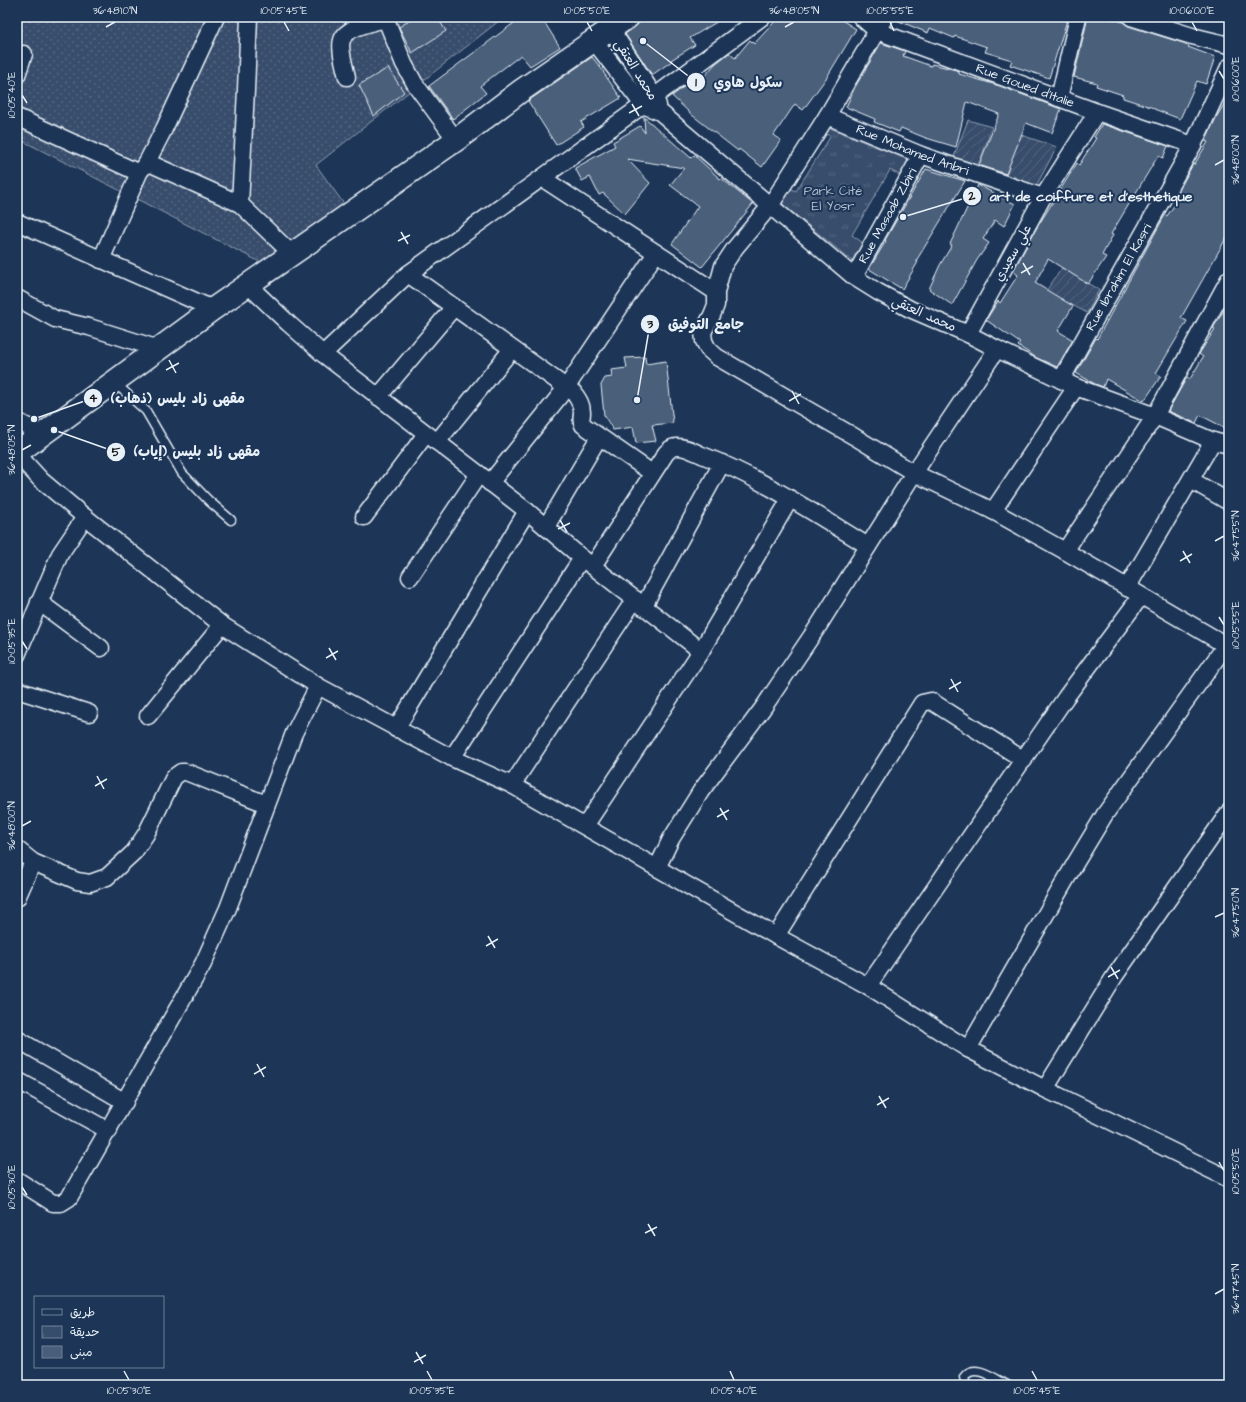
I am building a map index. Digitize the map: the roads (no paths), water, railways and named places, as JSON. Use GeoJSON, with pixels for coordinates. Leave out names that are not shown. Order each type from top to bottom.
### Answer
{"type":"FeatureCollection","features":[{"type":"Feature","properties":{"kind":"street"},"geometry":{"type":"LineString","coordinates":[[101,260],[143,168],[164,129],[216,17]]}},
{"type":"Feature","properties":{"kind":"street"},"geometry":{"type":"LineString","coordinates":[[240,204],[249,17]]}},
{"type":"Feature","properties":{"kind":"street"},"geometry":{"type":"LineString","coordinates":[[323,354],[408,274],[649,101],[762,17]]}},
{"type":"Feature","properties":{"kind":"street","name":"Rue Goued d'Italie"},"geometry":{"type":"LineString","coordinates":[[861,17],[877,31],[1097,112],[1193,145]]}},
{"type":"Feature","properties":{"kind":"street"},"geometry":{"type":"LineString","coordinates":[[885,17],[827,116],[770,206],[735,248],[723,266],[716,292],[716,305],[704,332],[704,341],[708,349],[723,360],[789,399],[856,436],[914,473],[993,511],[1065,551],[1227,646],[1105,814],[968,1049]]}},
{"type":"Feature","properties":{"kind":"street"},"geometry":{"type":"LineString","coordinates":[[1059,98],[1078,17]]}},
{"type":"Feature","properties":{"kind":"street"},"geometry":{"type":"LineString","coordinates":[[1131,17],[1163,22],[1192,36],[1229,45]]}},
{"type":"Feature","properties":{"kind":"street"},"geometry":{"type":"LineString","coordinates":[[347,77],[341,45],[342,39],[346,34],[357,27],[386,18],[404,64],[415,84],[456,140]]}},
{"type":"Feature","properties":{"kind":"street"},"geometry":{"type":"LineString","coordinates":[[611,29],[522,90],[456,140],[213,309],[17,453],[41,480],[85,517],[222,625],[318,686],[452,758],[512,785],[776,936],[868,986],[968,1049],[1045,1089],[1229,1179]]}},
{"type":"Feature","properties":{"kind":"street","name":"محمد العتقي"},"geometry":{"type":"LineString","coordinates":[[611,29],[649,101],[854,277],[910,309],[968,334],[1076,387],[1155,416],[1213,441],[1229,444]]}},
{"type":"Feature","properties":{"kind":"street"},"geometry":{"type":"LineString","coordinates":[[17,75],[24,54]]}},
{"type":"Feature","properties":{"kind":"street","name":"Rue Ibrahim El Kasri"},"geometry":{"type":"LineString","coordinates":[[1061,380],[1193,145],[1229,67]]}},
{"type":"Feature","properties":{"kind":"street","name":"علي سعيدي"},"geometry":{"type":"LineString","coordinates":[[968,334],[1043,198],[1097,112]]}},
{"type":"Feature","properties":{"kind":"street","name":"Rue Mohamed Anbri"},"geometry":{"type":"LineString","coordinates":[[827,116],[921,155],[1043,198]]}},
{"type":"Feature","properties":{"kind":"street"},"geometry":{"type":"LineString","coordinates":[[17,117],[143,168],[240,204],[292,254]]}},
{"type":"Feature","properties":{"kind":"street","name":"Rue Masaab Zbiri"},"geometry":{"type":"LineString","coordinates":[[854,277],[921,155]]}},
{"type":"Feature","properties":{"kind":"street"},"geometry":{"type":"LineString","coordinates":[[542,178],[716,292]]}},
{"type":"Feature","properties":{"kind":"street"},"geometry":{"type":"LineString","coordinates":[[17,222],[213,309]]}},
{"type":"Feature","properties":{"kind":"street"},"geometry":{"type":"LineString","coordinates":[[410,577],[484,479],[566,388],[656,253]]}},
{"type":"Feature","properties":{"kind":"street"},"geometry":{"type":"LineString","coordinates":[[408,274],[574,393],[580,402],[582,412],[581,420],[583,426],[652,474]]}},
{"type":"Feature","properties":{"kind":"street"},"geometry":{"type":"LineString","coordinates":[[1065,551],[1155,416],[1229,279]]}},
{"type":"Feature","properties":{"kind":"street"},"geometry":{"type":"LineString","coordinates":[[248,285],[323,354],[527,511],[588,562],[701,651]]}},
{"type":"Feature","properties":{"kind":"street"},"geometry":{"type":"LineString","coordinates":[[17,298],[55,319],[89,327],[159,349]]}},
{"type":"Feature","properties":{"kind":"street"},"geometry":{"type":"LineString","coordinates":[[378,396],[454,307]]}},
{"type":"Feature","properties":{"kind":"street"},"geometry":{"type":"LineString","coordinates":[[364,517],[431,438],[512,349]]}},
{"type":"Feature","properties":{"kind":"street"},"geometry":{"type":"LineString","coordinates":[[657,868],[671,839],[701,791],[767,701],[819,625],[914,473],[997,349]]}},
{"type":"Feature","properties":{"kind":"street"},"geometry":{"type":"LineString","coordinates":[[993,511],[1076,387]]}},
{"type":"Feature","properties":{"kind":"street"},"geometry":{"type":"LineString","coordinates":[[17,421],[43,435]]}},
{"type":"Feature","properties":{"kind":"street"},"geometry":{"type":"LineString","coordinates":[[546,527],[599,437]]}},
{"type":"Feature","properties":{"kind":"street"},"geometry":{"type":"LineString","coordinates":[[868,986],[1024,760],[1134,592],[1191,480],[1213,441]]}},
{"type":"Feature","properties":{"kind":"street"},"geometry":{"type":"LineString","coordinates":[[452,758],[588,562],[671,448],[676,447],[688,449],[722,463],[790,499],[868,546]]}},
{"type":"Feature","properties":{"kind":"street"},"geometry":{"type":"LineString","coordinates":[[512,785],[639,603],[722,463]]}},
{"type":"Feature","properties":{"kind":"street"},"geometry":{"type":"LineString","coordinates":[[1191,480],[1229,502]]}},
{"type":"Feature","properties":{"kind":"street"},"geometry":{"type":"LineString","coordinates":[[585,826],[701,651],[790,499]]}},
{"type":"Feature","properties":{"kind":"street"},"geometry":{"type":"LineString","coordinates":[[396,729],[527,511]]}},
{"type":"Feature","properties":{"kind":"street"},"geometry":{"type":"LineString","coordinates":[[17,655],[60,554],[85,517]]}},
{"type":"Feature","properties":{"kind":"street"},"geometry":{"type":"LineString","coordinates":[[39,602],[101,648]]}},
{"type":"Feature","properties":{"kind":"street"},"geometry":{"type":"LineString","coordinates":[[148,716],[222,625]]}},
{"type":"Feature","properties":{"kind":"street"},"geometry":{"type":"LineString","coordinates":[[17,1180],[53,1202],[62,1203],[69,1198],[203,964],[228,908],[294,733],[318,686]]}},
{"type":"Feature","properties":{"kind":"street"},"geometry":{"type":"LineString","coordinates":[[17,690],[89,713]]}},
{"type":"Feature","properties":{"kind":"street"},"geometry":{"type":"LineString","coordinates":[[776,936],[922,703],[931,701],[1024,760]]}},
{"type":"Feature","properties":{"kind":"street"},"geometry":{"type":"LineString","coordinates":[[17,849],[34,862],[77,881],[90,883],[107,877],[134,852],[146,834],[174,777],[181,772],[186,772],[266,804]]}},
{"type":"Feature","properties":{"kind":"street"},"geometry":{"type":"LineString","coordinates":[[1045,1089],[1114,977],[1229,812]]}},
{"type":"Feature","properties":{"kind":"street"},"geometry":{"type":"LineString","coordinates":[[17,898],[34,862]]}},
{"type":"Feature","properties":{"kind":"street"},"geometry":{"type":"LineString","coordinates":[[17,1039],[125,1102]]}},
{"type":"Feature","properties":{"kind":"street"},"geometry":{"type":"LineString","coordinates":[[17,1080],[109,1130]]}},
{"type":"Feature","properties":{"kind":"lane"},"geometry":{"type":"LineString","coordinates":[[114,382],[146,411],[182,473],[208,501],[231,520]]}},
{"type":"Feature","properties":{"kind":"lane"},"geometry":{"type":"LineString","coordinates":[[966,1385],[964,1382],[964,1377],[966,1373],[977,1370],[1007,1385]]}},
{"type":"Feature","properties":{"kind":"place","name":"سكول هاوي"},"geometry":{"type":"Point","coordinates":[643,41]}},
{"type":"Feature","properties":{"kind":"place","name":"art de coiffure et d'esthetique"},"geometry":{"type":"Point","coordinates":[903,217]}},
{"type":"Feature","properties":{"kind":"place","name":"جامع التوفيق"},"geometry":{"type":"Point","coordinates":[637,400]}},
{"type":"Feature","properties":{"kind":"place","name":"مقهى زاد بليس (ذهاب)"},"geometry":{"type":"Point","coordinates":[34,419]}},
{"type":"Feature","properties":{"kind":"place","name":"مقهى زاد بليس (إياب)"},"geometry":{"type":"Point","coordinates":[54,430]}},
{"type":"Feature","properties":{"kind":"park label","name":"Park Cité El Yosr"},"geometry":{"type":"Point","coordinates":[833,198]}}]}
